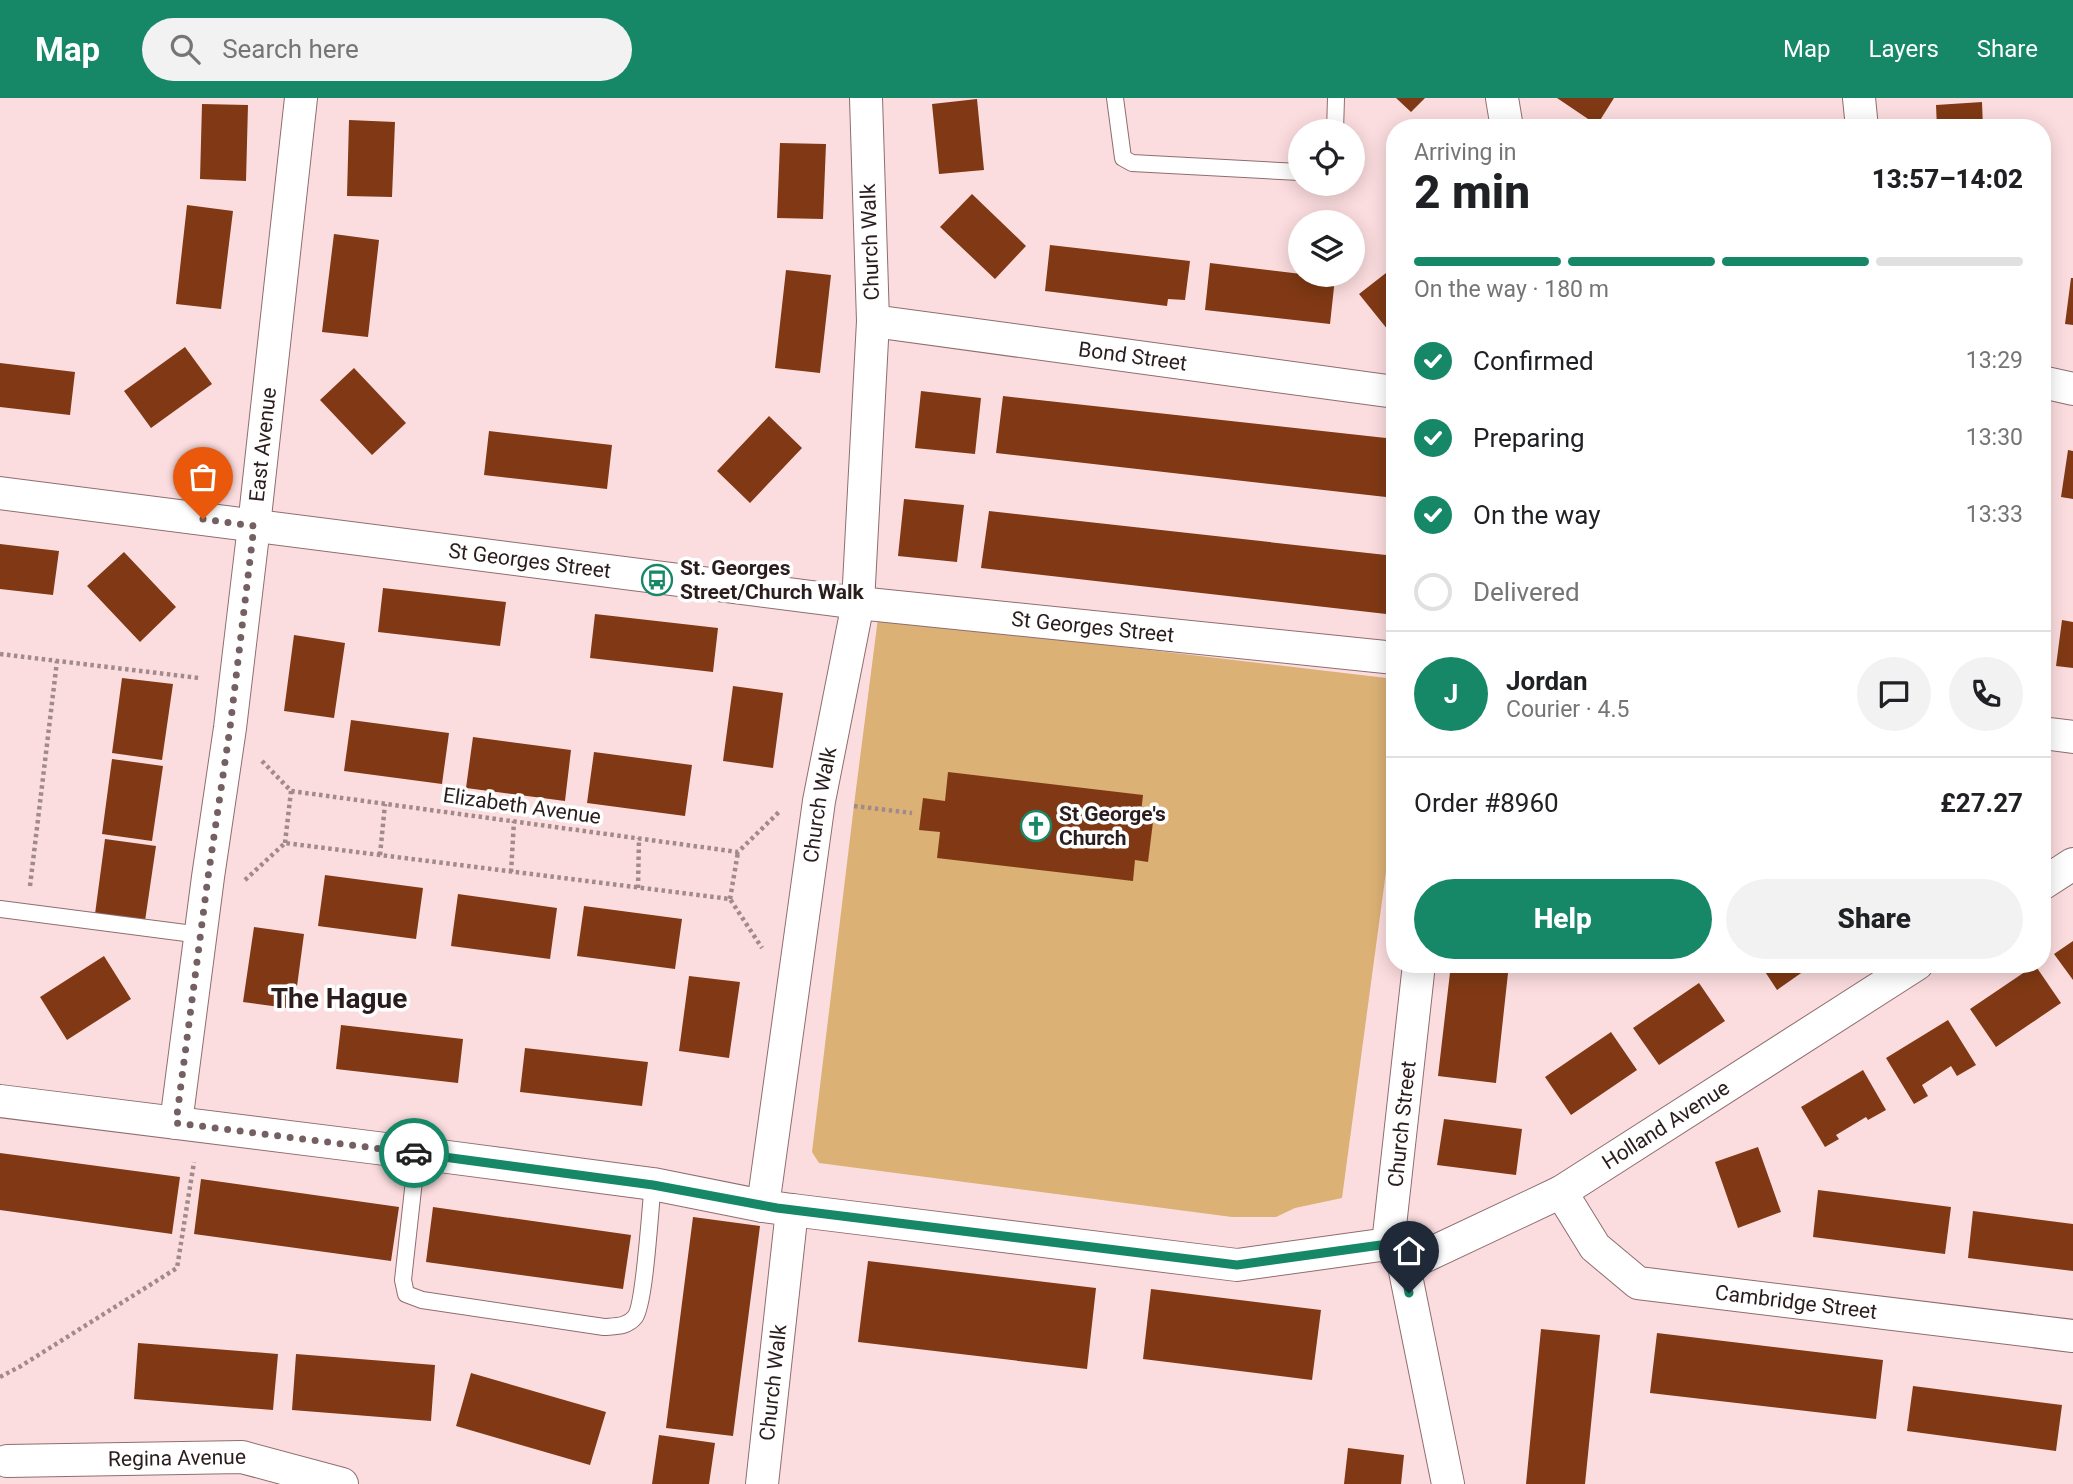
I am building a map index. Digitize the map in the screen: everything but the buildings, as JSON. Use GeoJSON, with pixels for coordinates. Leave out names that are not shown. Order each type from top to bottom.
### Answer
{"type":"FeatureCollection","features":[{"type":"Feature","properties":{"kind":"street","name":"East Avenue"},"geometry":{"type":"LineString","coordinates":[[188,1124],[201,935],[230,728],[301,98]]}},
{"type":"Feature","properties":{"kind":"street","name":"Church Walk"},"geometry":{"type":"LineString","coordinates":[[762,1484],[777,1208],[797,956],[819,801],[858,603],[873,321],[866,98]]}},
{"type":"Feature","properties":{"kind":"street"},"geometry":{"type":"LineString","coordinates":[[1502,98],[1506,119]]}},
{"type":"Feature","properties":{"kind":"street"},"geometry":{"type":"LineString","coordinates":[[1859,98],[1861,119]]}},
{"type":"Feature","properties":{"kind":"street","name":"Bond Street"},"geometry":{"type":"LineString","coordinates":[[873,321],[1386,392]]}},
{"type":"Feature","properties":{"kind":"street"},"geometry":{"type":"LineString","coordinates":[[2051,384],[2073,389]]}},
{"type":"Feature","properties":{"kind":"street","name":"St Georges Street"},"geometry":{"type":"LineString","coordinates":[[0,494],[858,603],[1386,657]]}},
{"type":"Feature","properties":{"kind":"street"},"geometry":{"type":"LineString","coordinates":[[2051,734],[2073,737]]}},
{"type":"Feature","properties":{"kind":"street"},"geometry":{"type":"LineString","coordinates":[[2051,878],[2073,864]]}},
{"type":"Feature","properties":{"kind":"street","name":"Church Street"},"geometry":{"type":"LineString","coordinates":[[1418,973],[1396,1255],[1448,1484]]}},
{"type":"Feature","properties":{"kind":"street","name":"Holland Avenue"},"geometry":{"type":"LineString","coordinates":[[1396,1255],[1561,1192],[1903,973]]}},
{"type":"Feature","properties":{"kind":"street"},"geometry":{"type":"LineString","coordinates":[[0,1101],[653,1185],[777,1208],[1237,1265],[1396,1255]]}},
{"type":"Feature","properties":{"kind":"street","name":"Cambridge Street"},"geometry":{"type":"LineString","coordinates":[[1561,1192],[1595,1248],[1638,1283],[2073,1336]]}},
{"type":"Feature","properties":{"kind":"street","name":"Regina Avenue"},"geometry":{"type":"LineString","coordinates":[[5,1463],[242,1457],[342,1484]]}},
{"type":"Feature","properties":{"kind":"lane"},"geometry":{"type":"LineString","coordinates":[[1115,98],[1123,158],[1132,163],[1288,171]]}},
{"type":"Feature","properties":{"kind":"lane"},"geometry":{"type":"LineString","coordinates":[[1335,119],[1336,98]]}},
{"type":"Feature","properties":{"kind":"lane"},"geometry":{"type":"LineString","coordinates":[[0,909],[201,935]]}},
{"type":"Feature","properties":{"kind":"lane"},"geometry":{"type":"LineString","coordinates":[[417,1153],[402,1280],[407,1294],[422,1300],[604,1327],[629,1323],[637,1314],[653,1185]]}},
{"type":"Feature","properties":{"kind":"path"},"geometry":{"type":"LineString","coordinates":[[0,654],[235,682]]}},
{"type":"Feature","properties":{"kind":"path"},"geometry":{"type":"LineString","coordinates":[[27,912],[57,661]]}},
{"type":"Feature","properties":{"kind":"path"},"geometry":{"type":"LineString","coordinates":[[208,877],[240,884],[285,843],[291,791],[230,728]]}},
{"type":"Feature","properties":{"kind":"path","name":"Elizabeth Avenue"},"geometry":{"type":"LineString","coordinates":[[291,791],[737,852]]}},
{"type":"Feature","properties":{"kind":"path"},"geometry":{"type":"LineString","coordinates":[[797,956],[761,948],[730,899],[737,852],[783,809],[819,801],[912,813]]}},
{"type":"Feature","properties":{"kind":"path"},"geometry":{"type":"LineString","coordinates":[[380,855],[385,804]]}},
{"type":"Feature","properties":{"kind":"path"},"geometry":{"type":"LineString","coordinates":[[511,872],[514,821]]}},
{"type":"Feature","properties":{"kind":"path"},"geometry":{"type":"LineString","coordinates":[[638,888],[639,838]]}},
{"type":"Feature","properties":{"kind":"path"},"geometry":{"type":"LineString","coordinates":[[285,843],[730,899]]}},
{"type":"Feature","properties":{"kind":"path"},"geometry":{"type":"LineString","coordinates":[[0,1377],[177,1269],[188,1124]]}},
{"type":"Feature","properties":{"kind":"shaded area"},"geometry":{"type":"Polygon","coordinates":[[[878,618],[1386,678],[1386,872],[1342,1198],[1295,1208],[1276,1217],[1232,1217],[819,1163],[812,1152],[878,618]]]}},
{"type":"Feature","properties":{"kind":"way so far"},"geometry":{"type":"LineString","coordinates":[[203,519],[254,526],[230,728],[176,1123],[414,1153]]}},
{"type":"Feature","properties":{"kind":"place","name":"St. Georges Street/Church Walk"},"geometry":{"type":"Point","coordinates":[657,580]}},
{"type":"Feature","properties":{"kind":"place","name":"St George's Church"},"geometry":{"type":"Point","coordinates":[1036,826]}},
{"type":"Feature","properties":{"kind":"district","name":"The Hague"},"geometry":{"type":"Point","coordinates":[339,998]}},
{"type":"Feature","properties":{"kind":"route"},"geometry":{"type":"LineString","coordinates":[[414,1153],[653,1185],[777,1208],[1237,1265],[1388,1244],[1404,1266],[1409,1293]]}}]}
